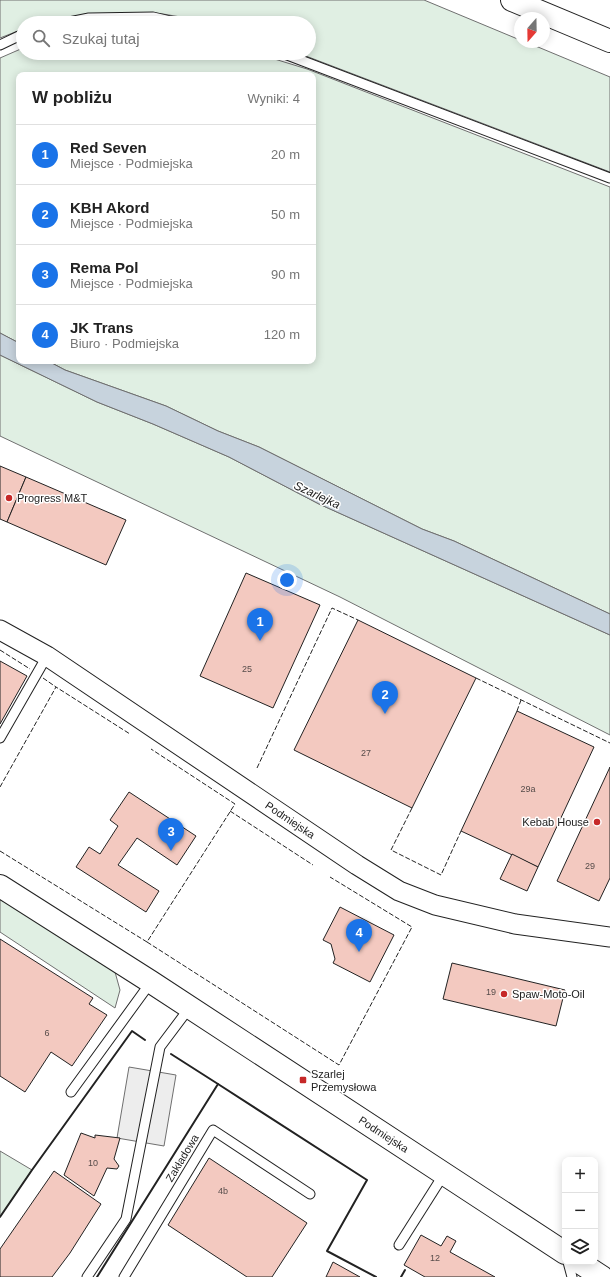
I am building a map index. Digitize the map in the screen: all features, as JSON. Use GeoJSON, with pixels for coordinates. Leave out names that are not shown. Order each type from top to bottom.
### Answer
{"type":"FeatureCollection","features":[{"type":"Feature","properties":{"kind":"main road"},"geometry":{"type":"LineString","coordinates":[[512,0],[610,41]]}},
{"type":"Feature","properties":{"kind":"main road","name":"Podmiejska"},"geometry":{"type":"LineString","coordinates":[[0,886],[190,1007],[562,1251]]}},
{"type":"Feature","properties":{"kind":"main road"},"geometry":{"type":"LineString","coordinates":[[584,1265],[602,1277]]}},
{"type":"Feature","properties":{"kind":"street","name":"Podmiejska"},"geometry":{"type":"LineString","coordinates":[[0,630],[47,656],[350,860],[399,891],[435,905],[515,924],[610,937]]}},
{"type":"Feature","properties":{"kind":"lane"},"geometry":{"type":"LineString","coordinates":[[0,45],[16,37]]}},
{"type":"Feature","properties":{"kind":"lane"},"geometry":{"type":"LineString","coordinates":[[300,60],[610,178]]}},
{"type":"Feature","properties":{"kind":"lane"},"geometry":{"type":"LineString","coordinates":[[0,738],[47,656]]}},
{"type":"Feature","properties":{"kind":"lane"},"geometry":{"type":"LineString","coordinates":[[71,1092],[151,982]]}},
{"type":"Feature","properties":{"kind":"lane"},"geometry":{"type":"LineString","coordinates":[[87,1277],[126,1219],[160,1047],[190,1007]]}},
{"type":"Feature","properties":{"kind":"lane","name":"Zakładowa"},"geometry":{"type":"LineString","coordinates":[[124,1277],[213,1130],[310,1194]]}},
{"type":"Feature","properties":{"kind":"lane"},"geometry":{"type":"LineString","coordinates":[[400,1245],[444,1174]]}},
{"type":"Feature","properties":{"kind":"lane"},"geometry":{"type":"LineString","coordinates":[[569,1265],[572,1277]]}},
{"type":"Feature","properties":{"kind":"green space"},"geometry":{"type":"Polygon","coordinates":[[[0,0],[424,0],[514,38],[514,48],[540,48],[610,77],[610,172],[316,60],[316,16],[175,16],[163,14],[119,13],[82,16],[16,16],[16,32],[0,38],[0,0]]]}},
{"type":"Feature","properties":{"kind":"green space"},"geometry":{"type":"Polygon","coordinates":[[[16,51],[16,60],[278,60],[315,72],[16,72],[16,341],[0,333],[0,58],[16,51]]]}},
{"type":"Feature","properties":{"kind":"green space"},"geometry":{"type":"Polygon","coordinates":[[[316,73],[610,187],[610,614],[454,541],[422,529],[259,447],[218,431],[166,406],[65,370],[54,364],[316,364],[316,73]]]}},
{"type":"Feature","properties":{"kind":"green space"},"geometry":{"type":"Polygon","coordinates":[[[0,355],[97,402],[153,424],[229,457],[319,504],[610,635],[610,735],[340,597],[0,436],[0,355]]]}},
{"type":"Feature","properties":{"kind":"green space"},"geometry":{"type":"Polygon","coordinates":[[[0,900],[13,905],[115,972],[120,990],[115,1008],[0,932],[0,900]]]}},
{"type":"Feature","properties":{"kind":"green space"},"geometry":{"type":"Polygon","coordinates":[[[0,1151],[32,1170],[0,1217],[0,1151]]]}},
{"type":"Feature","properties":{"kind":"shaded area"},"geometry":{"type":"Polygon","coordinates":[[[129,1067],[176,1075],[164,1146],[117,1138],[129,1067]]]}},
{"type":"Feature","properties":{"kind":"water"},"geometry":{"type":"Polygon","coordinates":[[[0,333],[16,341],[16,363],[0,355],[0,333]]]}},
{"type":"Feature","properties":{"kind":"water","name":"Szarlejka"},"geometry":{"type":"Polygon","coordinates":[[[19,364],[54,364],[65,370],[166,406],[218,431],[259,447],[422,529],[454,541],[610,614],[610,635],[319,504],[229,457],[153,424],[97,402],[19,364]]]}},
{"type":"Feature","properties":{"kind":"building","name":"Progress M&T"},"geometry":{"type":"Polygon","coordinates":[[[0,466],[26,477],[7,522],[0,519],[0,466]]]}},
{"type":"Feature","properties":{"kind":"building"},"geometry":{"type":"Polygon","coordinates":[[[26,477],[126,520],[106,565],[7,522],[26,477]]]}},
{"type":"Feature","properties":{"kind":"building"},"geometry":{"type":"Polygon","coordinates":[[[246,573],[320,605],[273,708],[200,676],[246,573]]]}},
{"type":"Feature","properties":{"kind":"building"},"geometry":{"type":"Polygon","coordinates":[[[358,620],[476,678],[412,808],[294,750],[358,620]]]}},
{"type":"Feature","properties":{"kind":"building"},"geometry":{"type":"Polygon","coordinates":[[[0,661],[27,676],[0,724],[0,661]]]}},
{"type":"Feature","properties":{"kind":"building"},"geometry":{"type":"Polygon","coordinates":[[[517,711],[594,747],[538,867],[461,831],[517,711]]]}},
{"type":"Feature","properties":{"kind":"building","name":"Kebab House"},"geometry":{"type":"Polygon","coordinates":[[[610,767],[610,878],[599,901],[557,881],[610,767]]]}},
{"type":"Feature","properties":{"kind":"building"},"geometry":{"type":"Polygon","coordinates":[[[129,792],[196,836],[177,865],[137,838],[118,865],[159,891],[146,912],[76,867],[89,847],[100,854],[118,826],[110,820],[129,792]]]}},
{"type":"Feature","properties":{"kind":"building"},"geometry":{"type":"Polygon","coordinates":[[[512,854],[538,867],[527,891],[500,879],[512,854]]]}},
{"type":"Feature","properties":{"kind":"building"},"geometry":{"type":"Polygon","coordinates":[[[340,907],[394,935],[370,982],[333,963],[335,959],[331,944],[323,940],[340,907]]]}},
{"type":"Feature","properties":{"kind":"building"},"geometry":{"type":"Polygon","coordinates":[[[0,939],[93,998],[89,1004],[107,1015],[72,1066],[51,1052],[25,1092],[0,1076],[0,939]]]}},
{"type":"Feature","properties":{"kind":"building","name":"Spaw-Moto-Oil"},"geometry":{"type":"Polygon","coordinates":[[[452,963],[565,990],[556,1026],[443,999],[452,963]]]}},
{"type":"Feature","properties":{"kind":"building"},"geometry":{"type":"Polygon","coordinates":[[[81,1133],[95,1138],[95,1135],[120,1138],[114,1159],[119,1166],[117,1169],[107,1168],[94,1196],[64,1175],[81,1133]]]}},
{"type":"Feature","properties":{"kind":"building"},"geometry":{"type":"Polygon","coordinates":[[[209,1158],[307,1223],[272,1277],[247,1277],[168,1225],[209,1158]]]}},
{"type":"Feature","properties":{"kind":"building"},"geometry":{"type":"Polygon","coordinates":[[[54,1171],[101,1204],[70,1253],[52,1277],[0,1277],[0,1249],[54,1171]]]}},
{"type":"Feature","properties":{"kind":"building"},"geometry":{"type":"Polygon","coordinates":[[[421,1235],[441,1246],[447,1236],[456,1241],[450,1252],[495,1277],[425,1277],[404,1265],[421,1235]]]}},
{"type":"Feature","properties":{"kind":"building"},"geometry":{"type":"Polygon","coordinates":[[[333,1262],[360,1277],[326,1277],[333,1262]]]}},
{"type":"Feature","properties":{"kind":"fence"},"geometry":{"type":"LineString","coordinates":[[257,768],[332,608],[358,620]]}},
{"type":"Feature","properties":{"kind":"fence"},"geometry":{"type":"LineString","coordinates":[[0,650],[30,669]]}},
{"type":"Feature","properties":{"kind":"fence"},"geometry":{"type":"LineString","coordinates":[[43,678],[56,687]]}},
{"type":"Feature","properties":{"kind":"fence"},"geometry":{"type":"LineString","coordinates":[[476,678],[610,743]]}},
{"type":"Feature","properties":{"kind":"fence"},"geometry":{"type":"LineString","coordinates":[[0,787],[56,687],[130,734]]}},
{"type":"Feature","properties":{"kind":"fence"},"geometry":{"type":"LineString","coordinates":[[517,711],[521,700]]}},
{"type":"Feature","properties":{"kind":"fence"},"geometry":{"type":"LineString","coordinates":[[0,851],[147,942],[235,804],[151,749]]}},
{"type":"Feature","properties":{"kind":"fence"},"geometry":{"type":"LineString","coordinates":[[412,808],[391,850],[441,875],[461,831]]}},
{"type":"Feature","properties":{"kind":"fence"},"geometry":{"type":"LineString","coordinates":[[230,811],[313,865]]}},
{"type":"Feature","properties":{"kind":"fence"},"geometry":{"type":"LineString","coordinates":[[147,942],[339,1065],[412,927],[330,877]]}},
{"type":"Feature","properties":{"kind":"wall"},"geometry":{"type":"LineString","coordinates":[[0,1217],[132,1031],[145,1040]]}},
{"type":"Feature","properties":{"kind":"wall"},"geometry":{"type":"LineString","coordinates":[[97,1277],[218,1084],[171,1054]]}},
{"type":"Feature","properties":{"kind":"wall"},"geometry":{"type":"LineString","coordinates":[[218,1084],[367,1180],[327,1251],[376,1277]]}},
{"type":"Feature","properties":{"kind":"wall"},"geometry":{"type":"LineString","coordinates":[[401,1277],[405,1270]]}},
{"type":"Feature","properties":{"kind":"place","name":"Progress M&T"},"geometry":{"type":"Point","coordinates":[9,498]}},
{"type":"Feature","properties":{"kind":"place","name":"Red Seven"},"geometry":{"type":"Point","coordinates":[260,641]}},
{"type":"Feature","properties":{"kind":"place","name":"KBH Akord"},"geometry":{"type":"Point","coordinates":[385,714]}},
{"type":"Feature","properties":{"kind":"place","name":"Kebab House"},"geometry":{"type":"Point","coordinates":[597,822]}},
{"type":"Feature","properties":{"kind":"place","name":"Rema Pol"},"geometry":{"type":"Point","coordinates":[171,851]}},
{"type":"Feature","properties":{"kind":"place","name":"JK Trans"},"geometry":{"type":"Point","coordinates":[359,952]}},
{"type":"Feature","properties":{"kind":"place","name":"Spaw-Moto-Oil"},"geometry":{"type":"Point","coordinates":[504,994]}},
{"type":"Feature","properties":{"kind":"place","name":"Szarlej Przemysłowa"},"geometry":{"type":"Point","coordinates":[303,1080]}}]}
